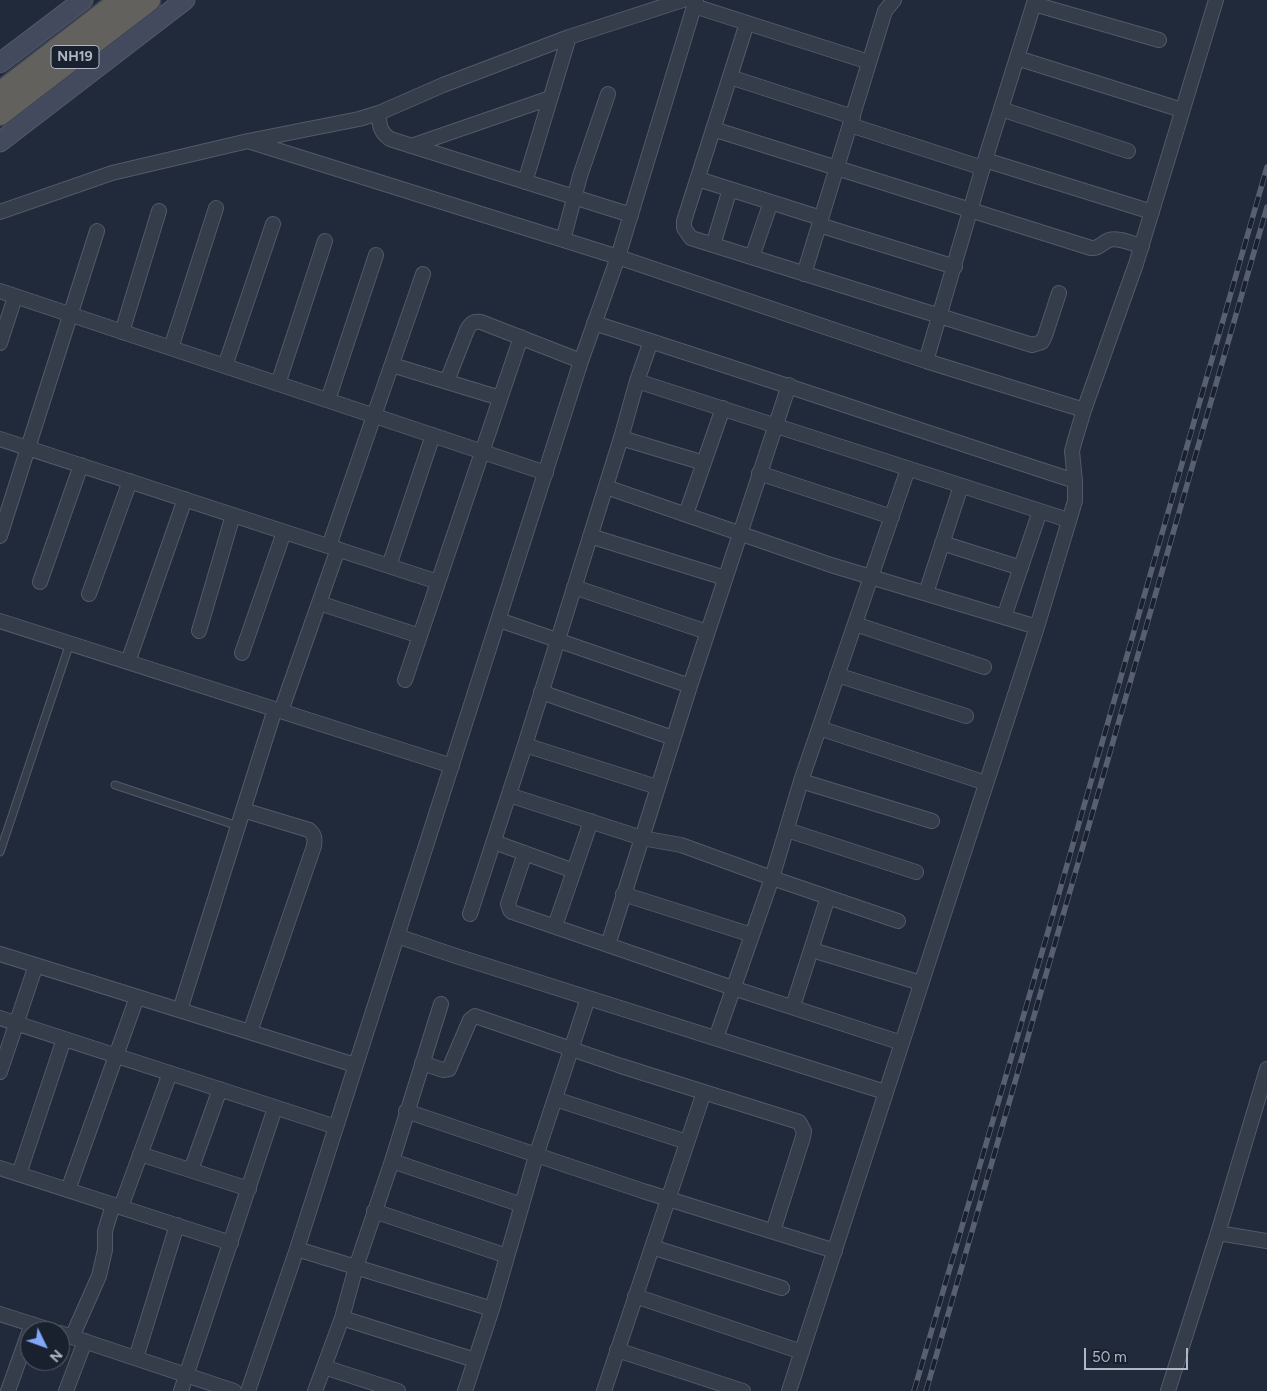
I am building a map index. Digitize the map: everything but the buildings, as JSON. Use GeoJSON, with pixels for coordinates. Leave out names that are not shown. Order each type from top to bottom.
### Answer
{"type":"FeatureCollection","features":[{"type":"Feature","properties":{"kind":"highway","name":"NH19"},"geometry":{"type":"LineString","coordinates":[[0,93],[121,0]]}},
{"type":"Feature","properties":{"kind":"highway","name":"NH19"},"geometry":{"type":"LineString","coordinates":[[0,114],[149,0]]}},
{"type":"Feature","properties":{"kind":"main road"},"geometry":{"type":"LineString","coordinates":[[2,58],[82,0]]}},
{"type":"Feature","properties":{"kind":"main road"},"geometry":{"type":"LineString","coordinates":[[0,142],[185,0]]}},
{"type":"Feature","properties":{"kind":"street"},"geometry":{"type":"LineString","coordinates":[[789,1391],[1037,627],[1075,501],[1074,446],[1084,410],[1142,246],[1216,0]]}},
{"type":"Feature","properties":{"kind":"street"},"geometry":{"type":"LineString","coordinates":[[804,274],[869,62],[890,1]]}},
{"type":"Feature","properties":{"kind":"street"},"geometry":{"type":"LineString","coordinates":[[0,212],[112,173],[379,113],[570,36],[691,2],[747,23],[869,62]]}},
{"type":"Feature","properties":{"kind":"street"},"geometry":{"type":"LineString","coordinates":[[248,1391],[297,1249],[594,323],[618,258],[691,2]]}},
{"type":"Feature","properties":{"kind":"street"},"geometry":{"type":"LineString","coordinates":[[926,361],[984,164],[1035,2],[1159,40]]}},
{"type":"Feature","properties":{"kind":"street"},"geometry":{"type":"LineString","coordinates":[[747,23],[684,221],[684,228],[691,238],[940,318],[1032,345],[1039,344],[1045,336],[1059,293]]}},
{"type":"Feature","properties":{"kind":"street"},"geometry":{"type":"LineString","coordinates":[[525,182],[570,36]]}},
{"type":"Feature","properties":{"kind":"street"},"geometry":{"type":"LineString","coordinates":[[1017,58],[1182,110]]}},
{"type":"Feature","properties":{"kind":"street"},"geometry":{"type":"LineString","coordinates":[[730,77],[851,121],[984,164],[1152,212]]}},
{"type":"Feature","properties":{"kind":"street"},"geometry":{"type":"LineString","coordinates":[[563,240],[576,198],[580,176],[608,94]]}},
{"type":"Feature","properties":{"kind":"street"},"geometry":{"type":"LineString","coordinates":[[411,146],[550,98]]}},
{"type":"Feature","properties":{"kind":"street"},"geometry":{"type":"LineString","coordinates":[[1001,109],[1128,151]]}},
{"type":"Feature","properties":{"kind":"street"},"geometry":{"type":"LineString","coordinates":[[379,113],[379,125],[384,136],[390,140],[631,215]]}},
{"type":"Feature","properties":{"kind":"street"},"geometry":{"type":"LineString","coordinates":[[713,129],[1091,248],[1100,248],[1108,240],[1116,239],[1142,246]]}},
{"type":"Feature","properties":{"kind":"street"},"geometry":{"type":"LineString","coordinates":[[248,141],[563,240],[926,361],[1084,410]]}},
{"type":"Feature","properties":{"kind":"street"},"geometry":{"type":"LineString","coordinates":[[698,179],[771,202],[820,221],[955,267]]}},
{"type":"Feature","properties":{"kind":"street"},"geometry":{"type":"LineString","coordinates":[[713,245],[730,189]]}},
{"type":"Feature","properties":{"kind":"street"},"geometry":{"type":"LineString","coordinates":[[752,257],[771,202]]}},
{"type":"Feature","properties":{"kind":"street"},"geometry":{"type":"LineString","coordinates":[[171,348],[216,208]]}},
{"type":"Feature","properties":{"kind":"street"},"geometry":{"type":"LineString","coordinates":[[122,332],[159,211]]}},
{"type":"Feature","properties":{"kind":"street"},"geometry":{"type":"LineString","coordinates":[[226,366],[273,224]]}},
{"type":"Feature","properties":{"kind":"street"},"geometry":{"type":"LineString","coordinates":[[0,536],[6,499],[28,448],[97,231]]}},
{"type":"Feature","properties":{"kind":"street"},"geometry":{"type":"LineString","coordinates":[[278,384],[325,241]]}},
{"type":"Feature","properties":{"kind":"street"},"geometry":{"type":"LineString","coordinates":[[328,400],[376,255]]}},
{"type":"Feature","properties":{"kind":"street"},"geometry":{"type":"LineString","coordinates":[[180,1010],[243,810],[278,710],[319,603],[374,416],[423,274]]}},
{"type":"Feature","properties":{"kind":"street"},"geometry":{"type":"LineString","coordinates":[[0,291],[546,472]]}},
{"type":"Feature","properties":{"kind":"street"},"geometry":{"type":"LineString","coordinates":[[0,343],[15,296]]}},
{"type":"Feature","properties":{"kind":"street"},"geometry":{"type":"LineString","coordinates":[[447,381],[467,330],[470,324],[475,321],[582,361]]}},
{"type":"Feature","properties":{"kind":"street"},"geometry":{"type":"LineString","coordinates":[[594,323],[789,385],[1075,481]]}},
{"type":"Feature","properties":{"kind":"street"},"geometry":{"type":"LineString","coordinates":[[405,680],[521,337]]}},
{"type":"Feature","properties":{"kind":"street"},"geometry":{"type":"LineString","coordinates":[[470,914],[525,745],[651,341]]}},
{"type":"Feature","properties":{"kind":"street"},"geometry":{"type":"LineString","coordinates":[[392,364],[500,398]]}},
{"type":"Feature","properties":{"kind":"street"},"geometry":{"type":"LineString","coordinates":[[637,381],[1068,520]]}},
{"type":"Feature","properties":{"kind":"street"},"geometry":{"type":"LineString","coordinates":[[608,945],[657,787],[789,385]]}},
{"type":"Feature","properties":{"kind":"street"},"geometry":{"type":"LineString","coordinates":[[686,514],[723,408]]}},
{"type":"Feature","properties":{"kind":"street"},"geometry":{"type":"LineString","coordinates":[[389,566],[433,435]]}},
{"type":"Feature","properties":{"kind":"street"},"geometry":{"type":"LineString","coordinates":[[0,438],[438,582]]}},
{"type":"Feature","properties":{"kind":"street"},"geometry":{"type":"LineString","coordinates":[[621,438],[704,463]]}},
{"type":"Feature","properties":{"kind":"street"},"geometry":{"type":"LineString","coordinates":[[40,582],[81,465]]}},
{"type":"Feature","properties":{"kind":"street"},"geometry":{"type":"LineString","coordinates":[[716,1038],[772,878],[801,781],[908,469]]}},
{"type":"Feature","properties":{"kind":"street"},"geometry":{"type":"LineString","coordinates":[[759,474],[892,517]]}},
{"type":"Feature","properties":{"kind":"street"},"geometry":{"type":"LineString","coordinates":[[89,594],[130,481]]}},
{"type":"Feature","properties":{"kind":"street"},"geometry":{"type":"LineString","coordinates":[[926,593],[961,486]]}},
{"type":"Feature","properties":{"kind":"street"},"geometry":{"type":"LineString","coordinates":[[606,487],[740,532],[813,559],[1037,627]]}},
{"type":"Feature","properties":{"kind":"street"},"geometry":{"type":"LineString","coordinates":[[128,662],[185,499]]}},
{"type":"Feature","properties":{"kind":"street"},"geometry":{"type":"LineString","coordinates":[[1004,617],[1040,511]]}},
{"type":"Feature","properties":{"kind":"street"},"geometry":{"type":"LineString","coordinates":[[199,631],[233,515]]}},
{"type":"Feature","properties":{"kind":"street"},"geometry":{"type":"LineString","coordinates":[[242,653],[284,532]]}},
{"type":"Feature","properties":{"kind":"street"},"geometry":{"type":"LineString","coordinates":[[590,536],[725,578]]}},
{"type":"Feature","properties":{"kind":"street"},"geometry":{"type":"LineString","coordinates":[[942,543],[1021,568]]}},
{"type":"Feature","properties":{"kind":"street"},"geometry":{"type":"LineString","coordinates":[[574,587],[708,632]]}},
{"type":"Feature","properties":{"kind":"street"},"geometry":{"type":"LineString","coordinates":[[319,603],[420,636]]}},
{"type":"Feature","properties":{"kind":"street"},"geometry":{"type":"LineString","coordinates":[[498,620],[690,686]]}},
{"type":"Feature","properties":{"kind":"street"},"geometry":{"type":"LineString","coordinates":[[0,621],[452,766]]}},
{"type":"Feature","properties":{"kind":"street"},"geometry":{"type":"LineString","coordinates":[[855,624],[984,667]]}},
{"type":"Feature","properties":{"kind":"street"},"geometry":{"type":"LineString","coordinates":[[837,675],[966,716]]}},
{"type":"Feature","properties":{"kind":"street"},"geometry":{"type":"LineString","coordinates":[[541,692],[673,738]]}},
{"type":"Feature","properties":{"kind":"street"},"geometry":{"type":"LineString","coordinates":[[819,728],[986,782]]}},
{"type":"Feature","properties":{"kind":"street"},"geometry":{"type":"LineString","coordinates":[[525,745],[657,787]]}},
{"type":"Feature","properties":{"kind":"street"},"geometry":{"type":"LineString","coordinates":[[801,781],[932,821]]}},
{"type":"Feature","properties":{"kind":"street"},"geometry":{"type":"LineString","coordinates":[[509,794],[642,838],[681,845],[898,921]]}},
{"type":"Feature","properties":{"kind":"street"},"geometry":{"type":"LineString","coordinates":[[243,810],[309,830],[315,840],[250,1032]]}},
{"type":"Feature","properties":{"kind":"street"},"geometry":{"type":"LineString","coordinates":[[555,926],[591,822]]}},
{"type":"Feature","properties":{"kind":"street"},"geometry":{"type":"LineString","coordinates":[[787,830],[916,872]]}},
{"type":"Feature","properties":{"kind":"street"},"geometry":{"type":"LineString","coordinates":[[494,842],[574,871]]}},
{"type":"Feature","properties":{"kind":"street"},"geometry":{"type":"LineString","coordinates":[[525,853],[508,907],[512,912],[733,988],[902,1042]]}},
{"type":"Feature","properties":{"kind":"street"},"geometry":{"type":"LineString","coordinates":[[623,894],[752,935]]}},
{"type":"Feature","properties":{"kind":"street"},"geometry":{"type":"LineString","coordinates":[[793,1006],[828,897]]}},
{"type":"Feature","properties":{"kind":"street"},"geometry":{"type":"LineString","coordinates":[[397,936],[885,1092]]}},
{"type":"Feature","properties":{"kind":"street"},"geometry":{"type":"LineString","coordinates":[[812,950],[921,983]]}},
{"type":"Feature","properties":{"kind":"street"},"geometry":{"type":"LineString","coordinates":[[0,954],[355,1065]]}},
{"type":"Feature","properties":{"kind":"street"},"geometry":{"type":"LineString","coordinates":[[0,1072],[36,965]]}},
{"type":"Feature","properties":{"kind":"street"},"geometry":{"type":"LineString","coordinates":[[68,1190],[137,997]]}},
{"type":"Feature","properties":{"kind":"street"},"geometry":{"type":"LineString","coordinates":[[465,1391],[492,1309],[536,1156],[588,998]]}},
{"type":"Feature","properties":{"kind":"street"},"geometry":{"type":"LineString","coordinates":[[315,1391],[342,1318],[356,1267],[392,1161],[406,1111],[441,1004]]}},
{"type":"Feature","properties":{"kind":"street"},"geometry":{"type":"LineString","coordinates":[[422,1063],[443,1070],[450,1069],[470,1020],[475,1016],[799,1122],[803,1126],[803,1137],[773,1232]]}},
{"type":"Feature","properties":{"kind":"street"},"geometry":{"type":"LineString","coordinates":[[0,1018],[336,1127]]}},
{"type":"Feature","properties":{"kind":"street"},"geometry":{"type":"LineString","coordinates":[[19,1174],[64,1039]]}},
{"type":"Feature","properties":{"kind":"street"},"geometry":{"type":"LineString","coordinates":[[1168,1391],[1267,1069]]}},
{"type":"Feature","properties":{"kind":"street"},"geometry":{"type":"LineString","coordinates":[[66,1391],[73,1337],[99,1276],[105,1250],[105,1231],[140,1154],[170,1073]]}},
{"type":"Feature","properties":{"kind":"street"},"geometry":{"type":"LineString","coordinates":[[191,1170],[220,1090]]}},
{"type":"Feature","properties":{"kind":"street"},"geometry":{"type":"LineString","coordinates":[[604,1391],[704,1092]]}},
{"type":"Feature","properties":{"kind":"street"},"geometry":{"type":"LineString","coordinates":[[555,1099],[687,1142]]}},
{"type":"Feature","properties":{"kind":"street"},"geometry":{"type":"LineString","coordinates":[[181,1391],[275,1108]]}},
{"type":"Feature","properties":{"kind":"street"},"geometry":{"type":"LineString","coordinates":[[406,1111],[536,1156],[835,1251]]}},
{"type":"Feature","properties":{"kind":"street"},"geometry":{"type":"LineString","coordinates":[[140,1154],[249,1189]]}},
{"type":"Feature","properties":{"kind":"street"},"geometry":{"type":"LineString","coordinates":[[392,1161],[522,1205]]}},
{"type":"Feature","properties":{"kind":"street"},"geometry":{"type":"LineString","coordinates":[[0,1168],[231,1243]]}},
{"type":"Feature","properties":{"kind":"street"},"geometry":{"type":"LineString","coordinates":[[374,1211],[507,1256]]}},
{"type":"Feature","properties":{"kind":"street"},"geometry":{"type":"LineString","coordinates":[[136,1358],[177,1226]]}},
{"type":"Feature","properties":{"kind":"street"},"geometry":{"type":"LineString","coordinates":[[1218,1233],[1267,1241]]}},
{"type":"Feature","properties":{"kind":"street"},"geometry":{"type":"LineString","coordinates":[[652,1247],[782,1288]]}},
{"type":"Feature","properties":{"kind":"street"},"geometry":{"type":"LineString","coordinates":[[297,1249],[492,1309]]}},
{"type":"Feature","properties":{"kind":"street"},"geometry":{"type":"LineString","coordinates":[[635,1296],[802,1352]]}},
{"type":"Feature","properties":{"kind":"street"},"geometry":{"type":"LineString","coordinates":[[0,1314],[22,1321]]}},
{"type":"Feature","properties":{"kind":"street"},"geometry":{"type":"LineString","coordinates":[[342,1318],[475,1360]]}},
{"type":"Feature","properties":{"kind":"street"},"geometry":{"type":"LineString","coordinates":[[73,1337],[234,1391]]}},
{"type":"Feature","properties":{"kind":"street"},"geometry":{"type":"LineString","coordinates":[[617,1350],[743,1391]]}},
{"type":"Feature","properties":{"kind":"street"},"geometry":{"type":"LineString","coordinates":[[8,1391],[20,1358]]}},
{"type":"Feature","properties":{"kind":"street"},"geometry":{"type":"LineString","coordinates":[[324,1367],[398,1391]]}},
{"type":"Feature","properties":{"kind":"lane"},"geometry":{"type":"LineString","coordinates":[[0,852],[70,643]]}},
{"type":"Feature","properties":{"kind":"lane"},"geometry":{"type":"LineString","coordinates":[[115,785],[238,826]]}},
{"type":"Feature","properties":{"kind":"railway"},"geometry":{"type":"LineString","coordinates":[[914,1391],[1267,167]]}},
{"type":"Feature","properties":{"kind":"railway"},"geometry":{"type":"LineString","coordinates":[[926,1391],[1267,207]]}}]}
